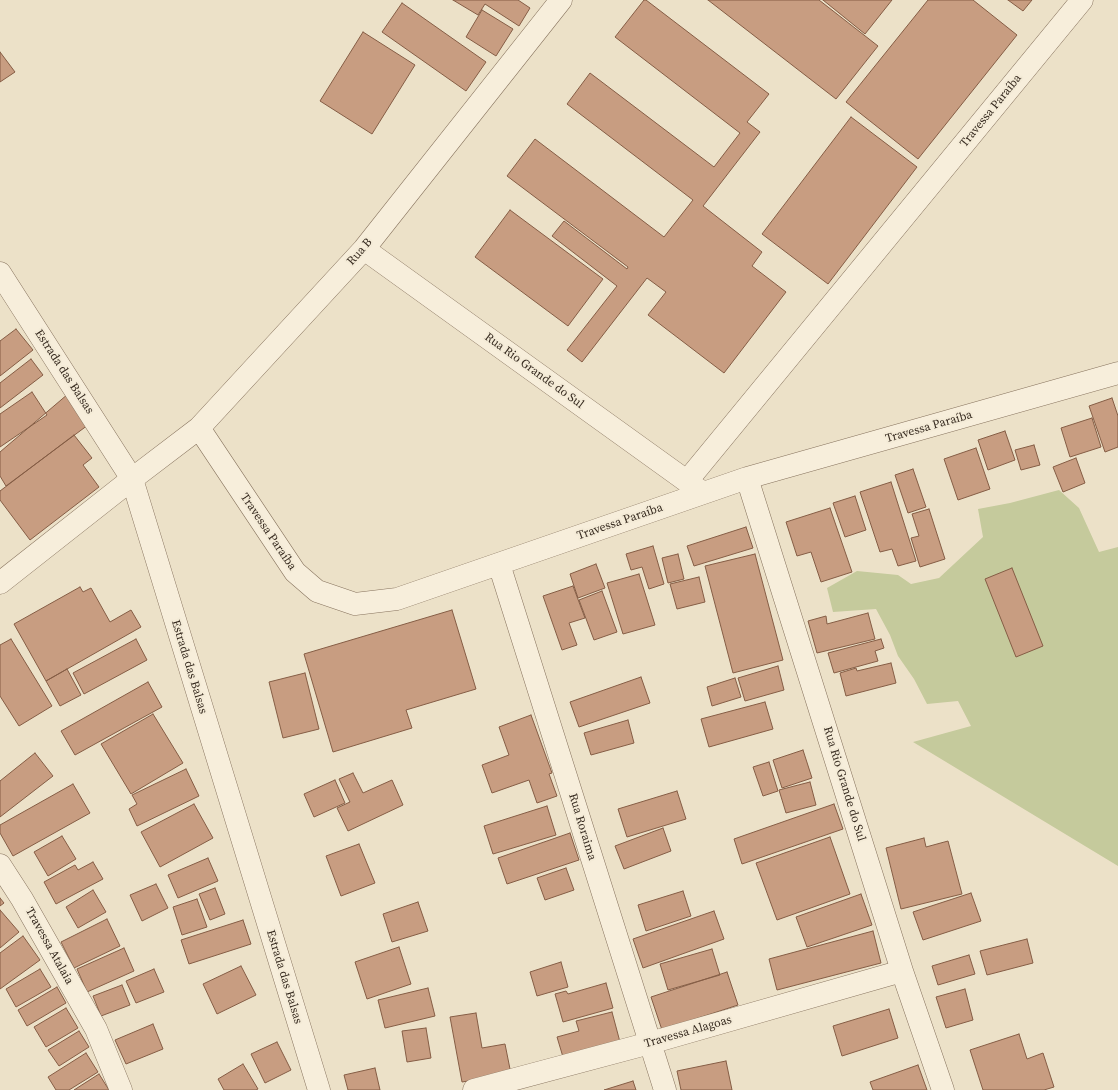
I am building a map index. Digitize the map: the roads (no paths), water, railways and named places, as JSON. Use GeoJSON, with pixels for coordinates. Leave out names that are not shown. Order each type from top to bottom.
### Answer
{"type":"FeatureCollection","features":[{"type":"Feature","properties":{"kind":"street","name":"Rua B"},"geometry":{"type":"LineString","coordinates":[[0,583],[132,478],[199,428],[364,249],[560,0]]}},
{"type":"Feature","properties":{"kind":"street","name":"Travessa Paraíba"},"geometry":{"type":"LineString","coordinates":[[695,487],[1082,0]]}},
{"type":"Feature","properties":{"kind":"street","name":"Rua Rio Grande do Sul"},"geometry":{"type":"LineString","coordinates":[[364,249],[695,487]]}},
{"type":"Feature","properties":{"kind":"street","name":"Estrada das Balsas"},"geometry":{"type":"LineString","coordinates":[[0,273],[132,478],[318,1090]]}},
{"type":"Feature","properties":{"kind":"street","name":"Travessa Paraíba"},"geometry":{"type":"LineString","coordinates":[[199,428],[294,572],[317,591],[355,604],[397,599],[499,564],[695,487],[747,478],[1118,373]]}},
{"type":"Feature","properties":{"kind":"street","name":"Rua Rio Grande do Sul"},"geometry":{"type":"LineString","coordinates":[[747,478],[902,971],[943,1090]]}},
{"type":"Feature","properties":{"kind":"street","name":"Rua Roraima"},"geometry":{"type":"LineString","coordinates":[[499,564],[665,1090]]}},
{"type":"Feature","properties":{"kind":"street","name":"Travessa Atalaia"},"geometry":{"type":"LineString","coordinates":[[0,865],[22,899],[96,1029],[121,1090]]}},
{"type":"Feature","properties":{"kind":"street","name":"Travessa Alagoas"},"geometry":{"type":"LineString","coordinates":[[474,1090],[650,1043],[902,971]]}}]}
